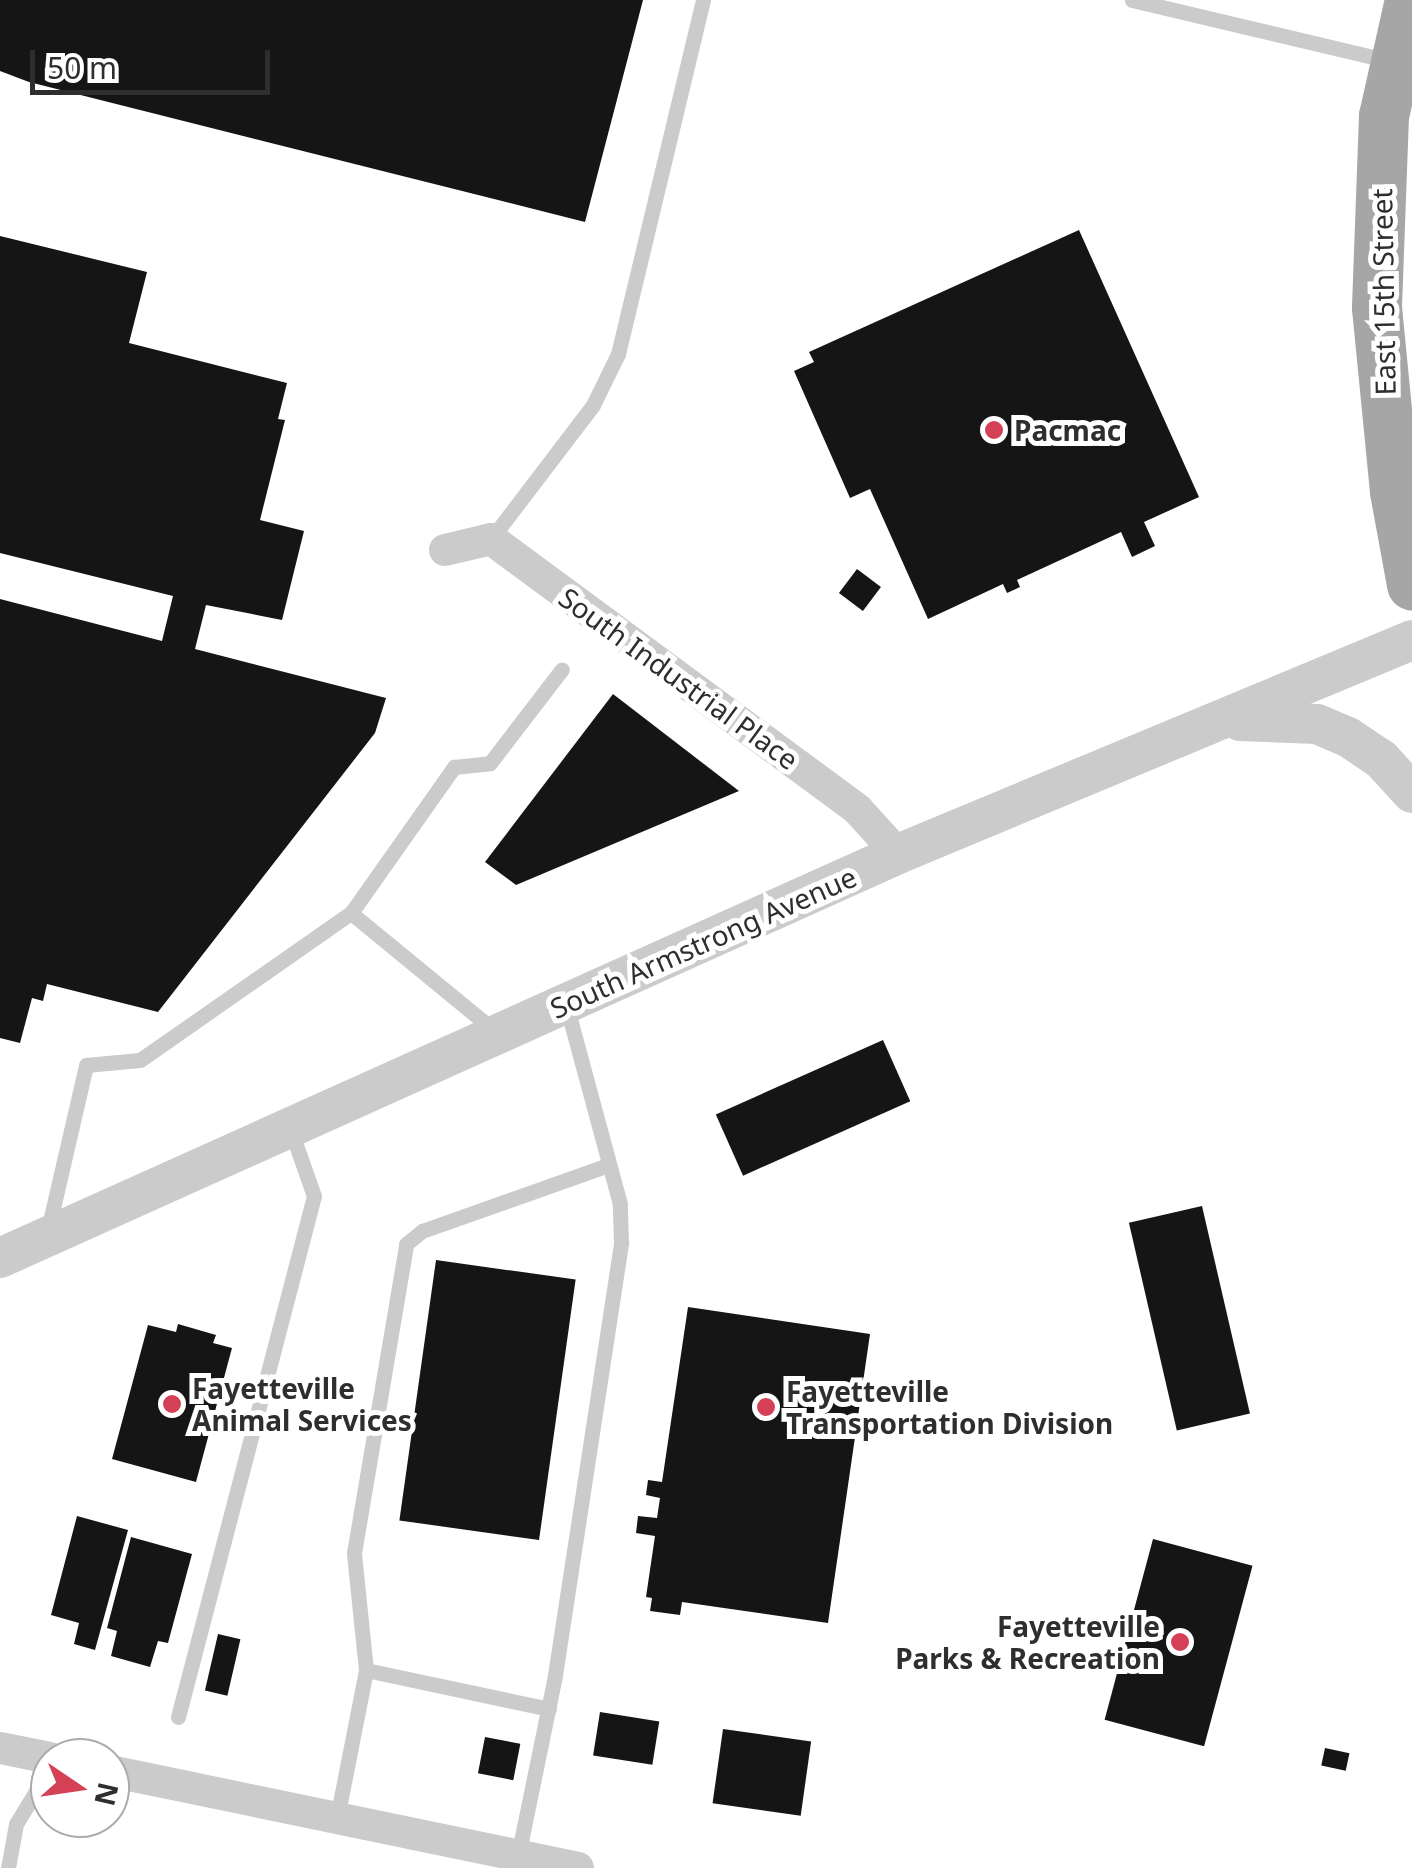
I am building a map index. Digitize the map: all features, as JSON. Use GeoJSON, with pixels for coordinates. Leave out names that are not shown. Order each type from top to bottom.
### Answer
{"type":"FeatureCollection","features":[{"type":"Feature","properties":{"kind":"main road","name":"East 15th Street"},"geometry":{"type":"LineString","coordinates":[[1410,0],[1394,62],[1379,215],[1412,584]]}},
{"type":"Feature","properties":{"kind":"street"},"geometry":{"type":"LineString","coordinates":[[445,550],[492,540]]}},
{"type":"Feature","properties":{"kind":"street","name":"South Industrial Place"},"geometry":{"type":"LineString","coordinates":[[492,540],[858,810],[898,854]]}},
{"type":"Feature","properties":{"kind":"street","name":"South Armstrong Avenue"},"geometry":{"type":"LineString","coordinates":[[0,1258],[898,854],[1412,640]]}},
{"type":"Feature","properties":{"kind":"street"},"geometry":{"type":"LineString","coordinates":[[1221,722],[1276,718],[1317,724],[1381,758],[1412,793]]}},
{"type":"Feature","properties":{"kind":"street"},"geometry":{"type":"LineString","coordinates":[[0,1748],[30,1754]]}},
{"type":"Feature","properties":{"kind":"street"},"geometry":{"type":"LineString","coordinates":[[130,1775],[578,1868]]}},
{"type":"Feature","properties":{"kind":"lane"},"geometry":{"type":"LineString","coordinates":[[492,540],[593,405],[618,354],[703,0]]}},
{"type":"Feature","properties":{"kind":"lane"},"geometry":{"type":"LineString","coordinates":[[1132,0],[1394,62]]}},
{"type":"Feature","properties":{"kind":"lane"},"geometry":{"type":"LineString","coordinates":[[47,1237],[86,1065],[140,1060],[351,913],[454,767],[490,763],[562,669]]}},
{"type":"Feature","properties":{"kind":"lane"},"geometry":{"type":"LineString","coordinates":[[351,913],[499,1034]]}},
{"type":"Feature","properties":{"kind":"lane"},"geometry":{"type":"LineString","coordinates":[[518,1856],[548,1709],[621,1242],[620,1204],[606,1166],[566,1004]]}},
{"type":"Feature","properties":{"kind":"lane"},"geometry":{"type":"LineString","coordinates":[[178,1717],[314,1196],[290,1128]]}},
{"type":"Feature","properties":{"kind":"lane"},"geometry":{"type":"LineString","coordinates":[[337,1818],[366,1670],[354,1554],[406,1244],[422,1231],[606,1166]]}},
{"type":"Feature","properties":{"kind":"lane"},"geometry":{"type":"LineString","coordinates":[[366,1670],[548,1709]]}},
{"type":"Feature","properties":{"kind":"lane"},"geometry":{"type":"LineString","coordinates":[[8,1868],[16,1824],[30,1801]]}},
{"type":"Feature","properties":{"kind":"building"},"geometry":{"type":"Polygon","coordinates":[[[0,0],[643,0],[585,222],[29,82],[0,71],[0,0]]]}},
{"type":"Feature","properties":{"kind":"building","name":"Pacmac"},"geometry":{"type":"Polygon","coordinates":[[[1079,230],[1199,497],[1144,522],[1155,546],[1132,557],[1121,532],[1017,580],[1020,587],[1007,593],[1003,584],[928,619],[870,489],[850,498],[794,371],[814,362],[809,352],[1079,230]]]}},
{"type":"Feature","properties":{"kind":"building"},"geometry":{"type":"Polygon","coordinates":[[[0,236],[147,272],[129,343],[287,383],[278,419],[285,420],[260,520],[304,531],[282,620],[206,605],[195,649],[386,698],[375,733],[158,1012],[47,984],[43,1001],[32,998],[20,1043],[0,1038],[0,599],[162,641],[173,596],[0,553],[0,236]]]}},
{"type":"Feature","properties":{"kind":"building"},"geometry":{"type":"Polygon","coordinates":[[[857,569],[881,587],[863,611],[839,593],[857,569]]]}},
{"type":"Feature","properties":{"kind":"building"},"geometry":{"type":"Polygon","coordinates":[[[613,694],[739,791],[516,885],[485,862],[613,694]]]}},
{"type":"Feature","properties":{"kind":"building"},"geometry":{"type":"Polygon","coordinates":[[[883,1040],[910,1101],[743,1176],[716,1114],[883,1040]]]}},
{"type":"Feature","properties":{"kind":"building"},"geometry":{"type":"Polygon","coordinates":[[[1202,1206],[1250,1414],[1177,1430],[1129,1223],[1202,1206]]]}},
{"type":"Feature","properties":{"kind":"building"},"geometry":{"type":"Polygon","coordinates":[[[436,1260],[576,1280],[539,1540],[399,1520],[436,1260]]]}},
{"type":"Feature","properties":{"kind":"building","name":"Fayetteville Transportation Division"},"geometry":{"type":"Polygon","coordinates":[[[688,1307],[870,1334],[828,1623],[682,1602],[680,1615],[650,1611],[652,1598],[646,1597],[655,1536],[636,1533],[638,1516],[657,1518],[660,1498],[646,1495],[648,1480],[662,1482],[688,1307]]]}},
{"type":"Feature","properties":{"kind":"building","name":"Fayetteville Animal Services"},"geometry":{"type":"Polygon","coordinates":[[[178,1324],[216,1335],[213,1343],[232,1348],[196,1482],[112,1459],[148,1325],[176,1332],[178,1324]]]}},
{"type":"Feature","properties":{"kind":"building"},"geometry":{"type":"Polygon","coordinates":[[[77,1516],[128,1530],[95,1650],[74,1644],[79,1623],[51,1615],[77,1516]]]}},
{"type":"Feature","properties":{"kind":"building"},"geometry":{"type":"Polygon","coordinates":[[[131,1537],[192,1554],[168,1643],[158,1641],[150,1667],[111,1656],[117,1631],[107,1628],[131,1537]]]}},
{"type":"Feature","properties":{"kind":"building","name":"Fayetteville Parks & Recreation"},"geometry":{"type":"Polygon","coordinates":[[[1153,1539],[1252,1566],[1204,1746],[1105,1720],[1153,1539]]]}},
{"type":"Feature","properties":{"kind":"building"},"geometry":{"type":"Polygon","coordinates":[[[218,1634],[240,1639],[227,1696],[205,1691],[218,1634]]]}},
{"type":"Feature","properties":{"kind":"building"},"geometry":{"type":"Polygon","coordinates":[[[600,1712],[659,1721],[652,1765],[593,1755],[600,1712]]]}},
{"type":"Feature","properties":{"kind":"building"},"geometry":{"type":"Polygon","coordinates":[[[723,1729],[811,1741],[801,1816],[713,1803],[723,1729]]]}},
{"type":"Feature","properties":{"kind":"building"},"geometry":{"type":"Polygon","coordinates":[[[485,1737],[520,1744],[513,1780],[478,1773],[485,1737]]]}},
{"type":"Feature","properties":{"kind":"building"},"geometry":{"type":"Polygon","coordinates":[[[1325,1748],[1349,1753],[1346,1771],[1321,1766],[1325,1748]]]}},
{"type":"Feature","properties":{"kind":"place","name":"Pacmac"},"geometry":{"type":"Point","coordinates":[994,430]}},
{"type":"Feature","properties":{"kind":"place","name":"Fayetteville Animal Services"},"geometry":{"type":"Point","coordinates":[172,1404]}},
{"type":"Feature","properties":{"kind":"place","name":"Fayetteville Transportation Division"},"geometry":{"type":"Point","coordinates":[766,1407]}},
{"type":"Feature","properties":{"kind":"place","name":"Fayetteville Parks & Recreation"},"geometry":{"type":"Point","coordinates":[1180,1642]}}]}
